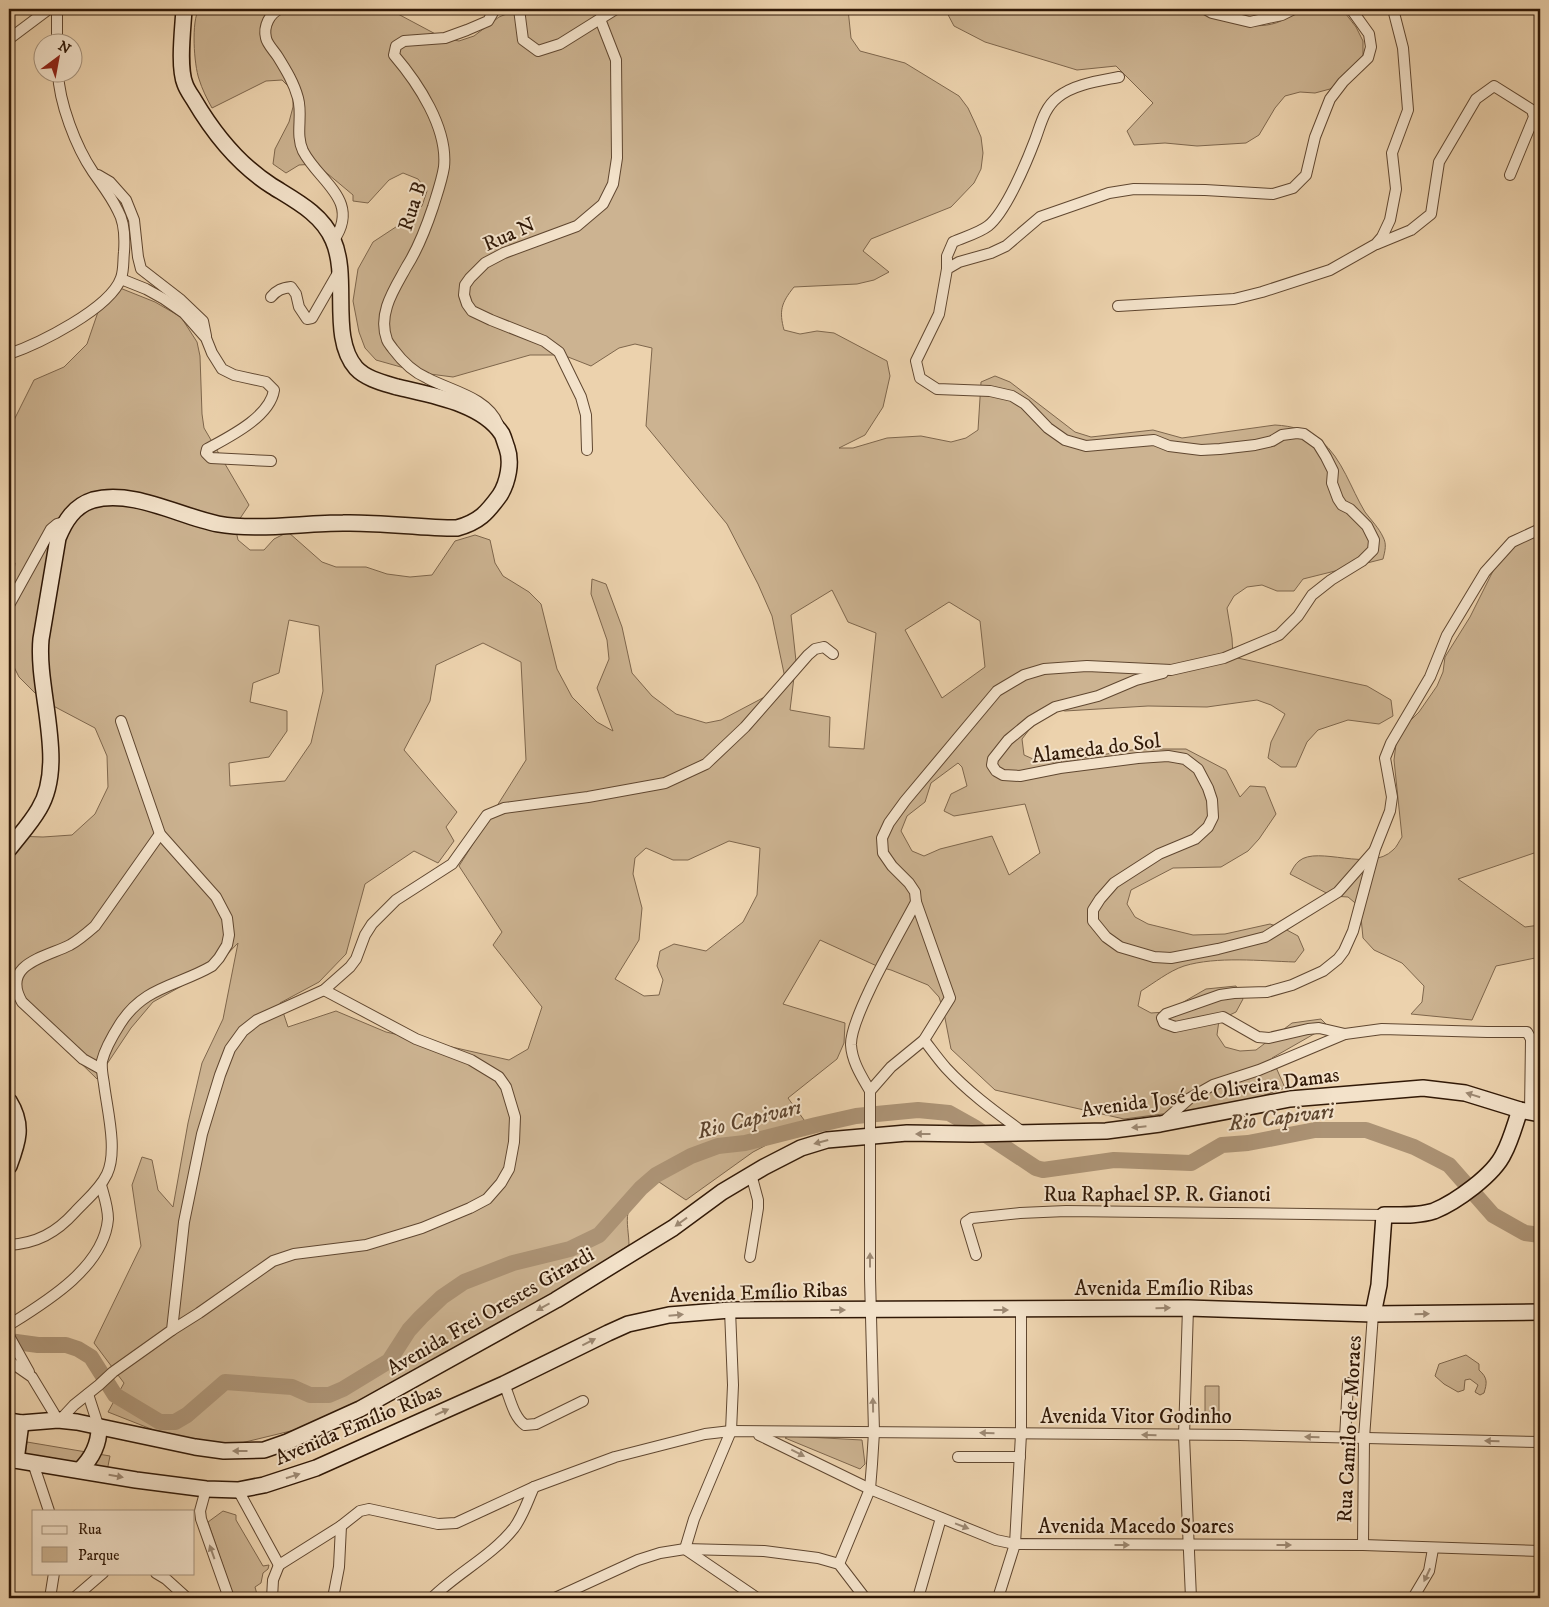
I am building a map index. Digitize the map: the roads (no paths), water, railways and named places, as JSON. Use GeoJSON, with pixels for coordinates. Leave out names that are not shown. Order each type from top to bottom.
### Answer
{"type":"FeatureCollection","features":[{"type":"Feature","properties":{"kind":"street"},"geometry":{"type":"LineString","coordinates":[[9,39],[49,9]]}},
{"type":"Feature","properties":{"kind":"street"},"geometry":{"type":"LineString","coordinates":[[57,9],[57,32]]}},
{"type":"Feature","properties":{"kind":"street"},"geometry":{"type":"LineString","coordinates":[[9,849],[40,808],[47,789],[50,770],[49,739],[39,654],[54,552],[64,522],[75,511],[92,500],[118,497],[218,524],[243,527],[343,523],[457,528],[479,520],[490,509],[503,491],[508,477],[509,454],[502,434],[484,416],[466,407],[437,397],[382,383],[357,369],[348,355],[343,338],[340,268],[334,240],[326,226],[315,214],[247,167],[208,124],[185,83],[181,49],[184,9]]}},
{"type":"Feature","properties":{"kind":"street"},"geometry":{"type":"LineString","coordinates":[[280,9],[274,12],[267,21],[266,38],[290,76],[298,100],[300,116],[299,137],[303,150],[313,166],[333,187],[341,205],[341,226],[334,240]]}},
{"type":"Feature","properties":{"kind":"street","name":"Rua B"},"geometry":{"type":"LineString","coordinates":[[495,9],[488,21],[467,30],[445,38],[404,41],[396,46],[394,55],[434,114],[443,146],[444,166],[423,238],[390,294],[384,319],[387,340],[401,360],[425,378],[485,406],[495,416],[502,434]]}},
{"type":"Feature","properties":{"kind":"street"},"geometry":{"type":"LineString","coordinates":[[519,9],[523,40],[538,51],[560,44],[616,9]]}},
{"type":"Feature","properties":{"kind":"street"},"geometry":{"type":"LineString","coordinates":[[1205,9],[1212,14],[1250,22],[1282,15],[1294,9]]}},
{"type":"Feature","properties":{"kind":"street"},"geometry":{"type":"LineString","coordinates":[[946,269],[959,262],[991,253],[1006,246],[1040,217],[1109,194],[1134,189],[1204,190],[1273,194],[1293,188],[1306,175],[1315,137],[1330,98],[1343,82],[1368,58],[1371,47],[1368,34],[1351,9]]}},
{"type":"Feature","properties":{"kind":"street"},"geometry":{"type":"LineString","coordinates":[[1376,244],[1382,237],[1390,220],[1396,189],[1392,152],[1408,110],[1403,48],[1393,9]]}},
{"type":"Feature","properties":{"kind":"street","name":"Rua N"},"geometry":{"type":"LineString","coordinates":[[587,450],[586,414],[581,397],[558,352],[544,341],[472,311],[464,295],[465,285],[486,263],[504,253],[577,226],[603,204],[613,184],[617,158],[616,60],[600,19]]}},
{"type":"Feature","properties":{"kind":"street"},"geometry":{"type":"LineString","coordinates":[[870,1095],[891,1067],[924,1040],[950,998],[916,902],[915,892],[883,853],[882,838],[905,802],[997,691],[1024,675],[1044,669],[1087,666],[1171,670],[1224,658],[1279,635],[1298,616],[1312,595],[1331,580],[1362,561],[1373,550],[1374,540],[1366,526],[1350,509],[1342,505],[1338,499],[1332,483],[1333,471],[1326,456],[1318,444],[1304,434],[1282,435],[1272,441],[1220,450],[1169,446],[1154,440],[1086,446],[1065,440],[1048,428],[1025,404],[1012,396],[990,391],[937,389],[920,378],[916,361],[939,314],[947,256],[953,242],[988,226],[1003,207],[1025,166],[1041,120],[1058,96],[1076,87],[1119,76]]}},
{"type":"Feature","properties":{"kind":"street"},"geometry":{"type":"LineString","coordinates":[[9,354],[25,349],[64,329],[107,297],[121,279],[124,228],[108,191],[92,172],[64,111],[58,82]]}},
{"type":"Feature","properties":{"kind":"street"},"geometry":{"type":"LineString","coordinates":[[1118,306],[1234,300],[1330,270],[1376,244],[1411,230],[1431,214],[1439,162],[1476,99],[1494,86],[1532,110],[1534,117],[1510,175]]}},
{"type":"Feature","properties":{"kind":"street"},"geometry":{"type":"LineString","coordinates":[[92,172],[110,182],[126,200],[134,220],[141,269],[181,300],[202,321],[212,353],[222,369],[234,375],[266,382],[274,390],[272,400],[254,420],[207,449],[206,453],[211,458],[272,461]]}},
{"type":"Feature","properties":{"kind":"street"},"geometry":{"type":"LineString","coordinates":[[272,297],[283,288],[291,287],[296,294],[299,307],[307,319],[312,318],[340,268]]}},
{"type":"Feature","properties":{"kind":"street"},"geometry":{"type":"LineString","coordinates":[[121,279],[164,299],[184,314],[206,338]]}},
{"type":"Feature","properties":{"kind":"street"},"geometry":{"type":"LineString","coordinates":[[11,601],[51,529],[56,524],[64,522]]}},
{"type":"Feature","properties":{"kind":"street"},"geometry":{"type":"LineString","coordinates":[[1346,1034],[1329,1030],[1308,1029],[1269,1038],[1258,1037],[1223,1017],[1176,1027],[1164,1023],[1162,1018],[1166,1014],[1220,996],[1234,993],[1267,992],[1292,985],[1323,971],[1344,951],[1353,931],[1375,849],[1390,811],[1392,797],[1385,758],[1391,743],[1430,677],[1447,635],[1485,572],[1512,542],[1540,529]]}},
{"type":"Feature","properties":{"kind":"street"},"geometry":{"type":"LineString","coordinates":[[172,1330],[184,1222],[200,1142],[220,1075],[230,1049],[243,1031],[257,1020],[324,990],[350,967],[356,959],[372,924],[396,900],[452,864],[487,815],[504,808],[588,797],[673,780],[706,764],[745,727],[815,649],[824,648],[833,654]]}},
{"type":"Feature","properties":{"kind":"street","name":"Alameda do Sol"},"geometry":{"type":"LineString","coordinates":[[1171,670],[1136,680],[1098,696],[1055,707],[1031,721],[1008,740],[993,759],[992,765],[996,771],[1003,775],[1020,776],[1060,768],[1168,756],[1185,759],[1198,770],[1212,800],[1213,817],[1208,827],[1195,839],[1159,854],[1114,883],[1100,898],[1093,910],[1093,920],[1106,938],[1120,947],[1154,957],[1172,958],[1265,937],[1338,892],[1375,849]]}},
{"type":"Feature","properties":{"kind":"street"},"geometry":{"type":"LineString","coordinates":[[9,1245],[36,1240],[49,1234],[72,1215],[101,1185],[111,1164],[112,1145],[101,1069],[107,1048],[128,1013],[149,994],[212,966],[227,944],[229,935],[227,918],[216,897],[160,834],[121,721]]}},
{"type":"Feature","properties":{"kind":"street"},"geometry":{"type":"LineString","coordinates":[[101,1069],[83,1059],[22,1002],[16,992],[15,978],[30,962],[70,945],[91,930],[121,891],[160,834]]}},
{"type":"Feature","properties":{"kind":"street"},"geometry":{"type":"LineString","coordinates":[[839,1564],[870,1489],[874,1432],[871,1309],[870,1095],[854,1061],[851,1045],[853,1031],[866,998],[916,902]]}},
{"type":"Feature","properties":{"kind":"street"},"geometry":{"type":"LineString","coordinates":[[9,1336],[59,1420],[112,1372],[273,1261],[294,1254],[366,1245],[422,1228],[487,1199],[501,1183],[509,1169],[514,1142],[515,1117],[506,1087],[499,1077],[470,1060],[407,1035],[324,990]]}},
{"type":"Feature","properties":{"kind":"street"},"geometry":{"type":"LineString","coordinates":[[1160,1124],[1190,1098],[1213,1085],[1259,1070],[1346,1034],[1382,1030],[1527,1032],[1531,1040],[1530,1112],[1499,1163],[1456,1199],[1433,1211],[1421,1214],[1384,1215],[1379,1285],[1373,1314]]}},
{"type":"Feature","properties":{"kind":"street"},"geometry":{"type":"LineString","coordinates":[[924,1040],[946,1068],[968,1089],[987,1106],[1024,1133]]}},
{"type":"Feature","properties":{"kind":"street","name":"Avenida José de Oliveira Damas"},"geometry":{"type":"LineString","coordinates":[[972,1134],[1106,1130],[1160,1124],[1290,1099],[1423,1088],[1465,1093],[1530,1112]]}},
{"type":"Feature","properties":{"kind":"street"},"geometry":{"type":"LineString","coordinates":[[9,1101],[15,1111],[18,1128],[17,1142],[9,1166]]}},
{"type":"Feature","properties":{"kind":"street","name":"Avenida Frei Orestes Girardi"},"geometry":{"type":"LineString","coordinates":[[15,1422],[59,1420],[77,1422],[194,1447],[224,1451],[264,1450],[287,1442],[360,1409],[565,1295],[673,1228],[751,1174],[801,1148],[827,1140],[869,1133],[972,1134]]}},
{"type":"Feature","properties":{"kind":"street"},"geometry":{"type":"LineString","coordinates":[[750,1258],[758,1208],[751,1174]]}},
{"type":"Feature","properties":{"kind":"street"},"geometry":{"type":"LineString","coordinates":[[9,1325],[41,1305],[73,1279],[90,1260],[102,1242],[108,1219],[107,1204],[101,1185]]}},
{"type":"Feature","properties":{"kind":"street","name":"Rua Raphael SP. R. Gianoti"},"geometry":{"type":"LineString","coordinates":[[976,1255],[966,1222],[972,1218],[1020,1213],[1066,1211],[1384,1215]]}},
{"type":"Feature","properties":{"kind":"street"},"geometry":{"type":"LineString","coordinates":[[1188,1308],[1184,1436],[1191,1598]]}},
{"type":"Feature","properties":{"kind":"street","name":"Avenida Emílio Ribas"},"geometry":{"type":"LineString","coordinates":[[12,1459],[206,1489],[238,1490],[264,1485],[316,1468],[504,1384],[628,1324],[669,1315],[730,1310],[871,1309],[1188,1308],[1373,1314],[1540,1312]]}},
{"type":"Feature","properties":{"kind":"street"},"geometry":{"type":"LineString","coordinates":[[685,1550],[694,1519],[731,1431],[733,1385],[730,1310]]}},
{"type":"Feature","properties":{"kind":"street"},"geometry":{"type":"LineString","coordinates":[[998,1598],[1015,1544],[1021,1434],[1021,1310]]}},
{"type":"Feature","properties":{"kind":"street","name":"Rua Camilo de Moraes"},"geometry":{"type":"LineString","coordinates":[[1363,1546],[1364,1438],[1373,1314]]}},
{"type":"Feature","properties":{"kind":"street"},"geometry":{"type":"LineString","coordinates":[[9,1361],[32,1377]]}},
{"type":"Feature","properties":{"kind":"street"},"geometry":{"type":"LineString","coordinates":[[504,1384],[520,1422],[525,1425],[536,1424],[584,1401]]}},
{"type":"Feature","properties":{"kind":"street"},"geometry":{"type":"LineString","coordinates":[[1345,1438],[1348,1384]]}},
{"type":"Feature","properties":{"kind":"street"},"geometry":{"type":"LineString","coordinates":[[80,1470],[95,1449],[99,1435],[88,1394]]}},
{"type":"Feature","properties":{"kind":"street"},"geometry":{"type":"LineString","coordinates":[[12,1459],[15,1422]]}},
{"type":"Feature","properties":{"kind":"street","name":"Avenida Vitor Godinho"},"geometry":{"type":"LineString","coordinates":[[279,1565],[341,1526],[360,1511],[369,1508],[438,1524],[456,1523],[534,1487],[615,1458],[705,1434],[731,1431],[1240,1435],[1540,1442]]}},
{"type":"Feature","properties":{"kind":"street","name":"Avenida Macedo Soares"},"geometry":{"type":"LineString","coordinates":[[754,1432],[782,1444],[870,1489],[996,1540],[1015,1544],[1363,1546],[1540,1552]]}},
{"type":"Feature","properties":{"kind":"street"},"geometry":{"type":"LineString","coordinates":[[782,1444],[786,1432]]}},
{"type":"Feature","properties":{"kind":"street"},"geometry":{"type":"LineString","coordinates":[[958,1456],[1020,1458]]}},
{"type":"Feature","properties":{"kind":"street"},"geometry":{"type":"LineString","coordinates":[[33,1463],[49,1510]]}},
{"type":"Feature","properties":{"kind":"street"},"geometry":{"type":"LineString","coordinates":[[432,1598],[501,1542],[513,1529],[520,1520],[534,1487]]}},
{"type":"Feature","properties":{"kind":"street"},"geometry":{"type":"LineString","coordinates":[[206,1489],[202,1502],[201,1519],[229,1598]]}},
{"type":"Feature","properties":{"kind":"street"},"geometry":{"type":"LineString","coordinates":[[238,1490],[279,1565],[273,1580],[272,1598]]}},
{"type":"Feature","properties":{"kind":"street"},"geometry":{"type":"LineString","coordinates":[[918,1598],[941,1518]]}},
{"type":"Feature","properties":{"kind":"street"},"geometry":{"type":"LineString","coordinates":[[333,1598],[339,1567],[341,1526]]}},
{"type":"Feature","properties":{"kind":"street"},"geometry":{"type":"LineString","coordinates":[[1413,1598],[1430,1571],[1433,1549]]}},
{"type":"Feature","properties":{"kind":"street"},"geometry":{"type":"LineString","coordinates":[[685,1550],[757,1598]]}},
{"type":"Feature","properties":{"kind":"street"},"geometry":{"type":"LineString","coordinates":[[555,1598],[638,1560],[660,1553],[685,1550],[764,1551],[818,1558],[839,1564],[865,1598]]}},
{"type":"Feature","properties":{"kind":"street"},"geometry":{"type":"LineString","coordinates":[[50,1598],[54,1574]]}},
{"type":"Feature","properties":{"kind":"street"},"geometry":{"type":"LineString","coordinates":[[74,1598],[102,1574]]}},
{"type":"Feature","properties":{"kind":"street"},"geometry":{"type":"LineString","coordinates":[[158,1574],[187,1598]]}},
{"type":"Feature","properties":{"kind":"street"},"geometry":{"type":"LineString","coordinates":[[555,1598],[560,1598]]}},
{"type":"Feature","properties":{"kind":"waterway","name":"Rio Capivari"},"geometry":{"type":"LineString","coordinates":[[9,1341],[38,1345],[66,1345],[78,1349],[91,1357],[115,1395],[160,1422],[175,1422],[187,1415],[225,1382],[292,1387],[310,1395],[329,1395],[343,1389],[389,1361],[409,1330],[421,1317],[442,1297],[464,1282],[513,1263],[570,1249],[599,1235],[641,1188],[656,1175],[691,1156],[718,1146],[745,1143],[856,1116],[918,1110],[949,1113],[974,1127],[1036,1168],[1043,1170],[1114,1160],[1191,1163],[1222,1145],[1248,1143],[1315,1130],[1366,1130],[1414,1147],[1449,1165],[1493,1215],[1525,1233],[1540,1235]]}}]}
